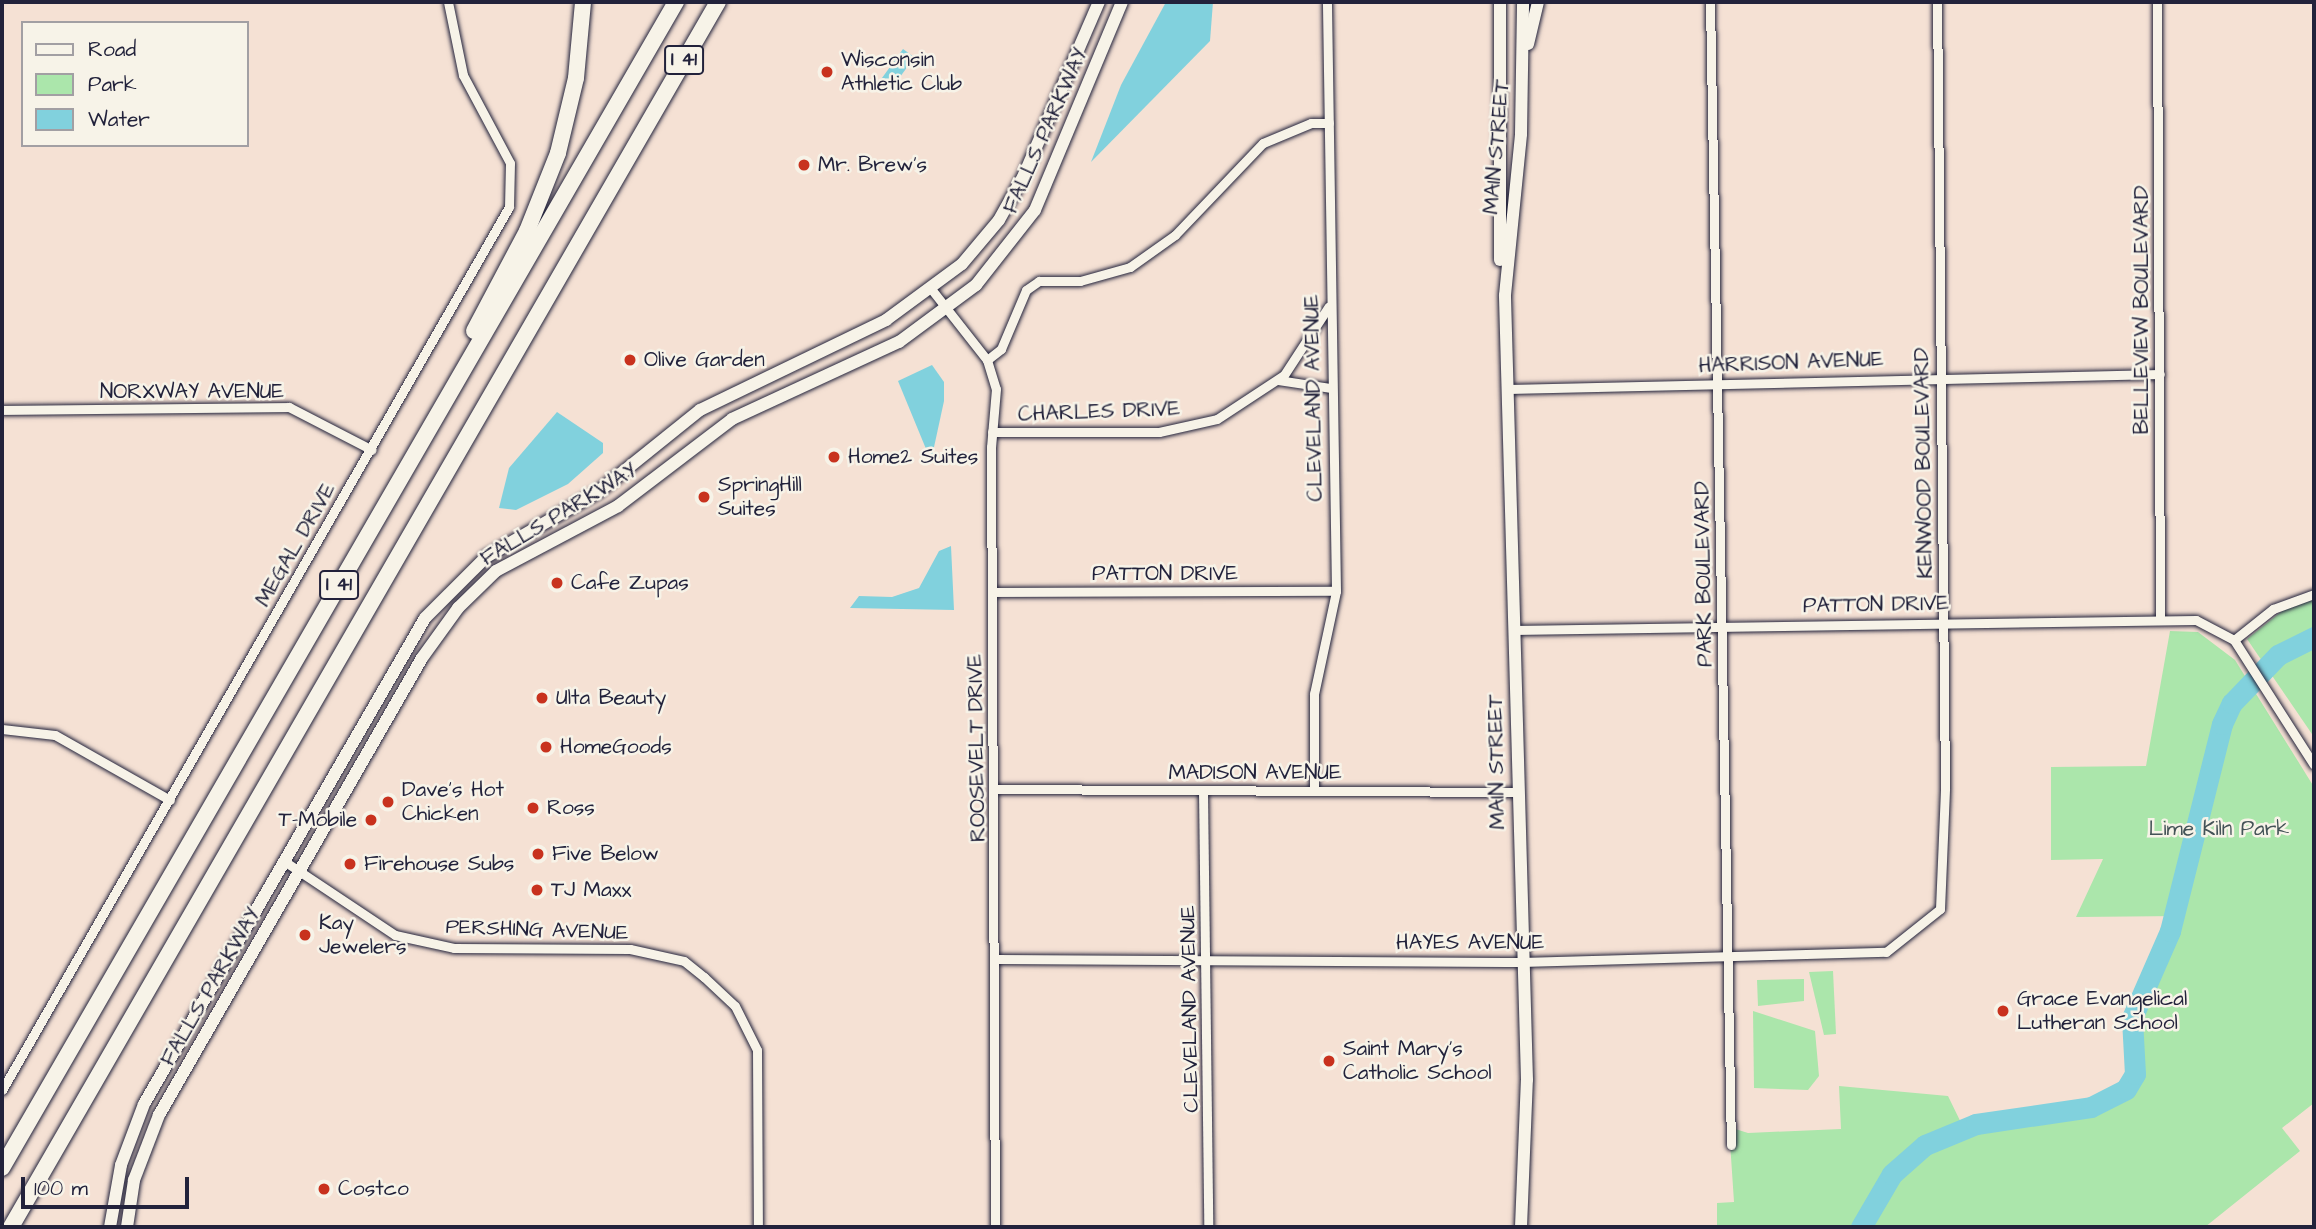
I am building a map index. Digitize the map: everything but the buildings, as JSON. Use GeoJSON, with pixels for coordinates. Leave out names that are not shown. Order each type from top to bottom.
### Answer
{"type":"FeatureCollection","features":[{"type":"Feature","properties":{"kind":"highway"},"geometry":{"type":"LineString","coordinates":[[353,560],[527,231],[568,120],[583,2]]}},
{"type":"Feature","properties":{"kind":"highway","name":"I 41"},"geometry":{"type":"LineString","coordinates":[[2,1168],[676,2]]}},
{"type":"Feature","properties":{"kind":"highway","name":"I 41"},"geometry":{"type":"LineString","coordinates":[[11,1227],[718,2]]}},
{"type":"Feature","properties":{"kind":"highway"},"geometry":{"type":"LineString","coordinates":[[651,118],[729,2]]}},
{"type":"Feature","properties":{"kind":"street","name":"MEGAL DRIVE"},"geometry":{"type":"LineString","coordinates":[[2,1090],[500,225],[512,193],[507,155],[459,65],[448,2]]}},
{"type":"Feature","properties":{"kind":"street","name":"FALLS PARKWAY"},"geometry":{"type":"LineString","coordinates":[[110,1227],[121,1165],[144,1104],[401,654],[453,585],[486,557],[598,492],[699,410],[861,334],[932,290],[984,242],[1005,210],[1099,2]]}},
{"type":"Feature","properties":{"kind":"street","name":"FALLS PARKWAY"},"geometry":{"type":"LineString","coordinates":[[127,1227],[134,1180],[159,1115],[422,658],[458,608],[496,572],[618,506],[732,419],[899,342],[947,310],[997,262],[1035,210],[1122,2]]}},
{"type":"Feature","properties":{"kind":"street","name":"CLEVELAND AVENUE"},"geometry":{"type":"LineString","coordinates":[[1314,791],[1314,694],[1336,591],[1327,2]]}},
{"type":"Feature","properties":{"kind":"street"},"geometry":{"type":"LineString","coordinates":[[1492,2],[1500,18]]}},
{"type":"Feature","properties":{"kind":"street","name":"MAIN STREET"},"geometry":{"type":"LineString","coordinates":[[1500,2],[1499,215],[1505,295],[1516,792],[1527,1080],[1521,1227]]}},
{"type":"Feature","properties":{"kind":"street","name":"MAIN STREET"},"geometry":{"type":"LineString","coordinates":[[1505,295],[1523,64],[1523,2]]}},
{"type":"Feature","properties":{"kind":"street"},"geometry":{"type":"LineString","coordinates":[[1523,64],[1538,2]]}},
{"type":"Feature","properties":{"kind":"street","name":"PARK BOULEVARD"},"geometry":{"type":"LineString","coordinates":[[1710,2],[1731,1145]]}},
{"type":"Feature","properties":{"kind":"street","name":"KENWOOD BOULEVARD"},"geometry":{"type":"LineString","coordinates":[[1930,919],[1945,893],[1937,2]]}},
{"type":"Feature","properties":{"kind":"street","name":"BELLEVIEW BOULEVARD"},"geometry":{"type":"LineString","coordinates":[[2157,2],[2160,618]]}},
{"type":"Feature","properties":{"kind":"street"},"geometry":{"type":"LineString","coordinates":[[987,360],[1001,349],[1026,290],[1039,281],[1080,281],[1129,267],[1175,235],[1263,143],[1300,127],[1329,123]]}},
{"type":"Feature","properties":{"kind":"street","name":"ROOSEVELT DRIVE"},"geometry":{"type":"LineString","coordinates":[[932,290],[987,360],[996,389],[992,432],[998,959],[995,1227]]}},
{"type":"Feature","properties":{"kind":"street","name":"CHARLES DRIVE"},"geometry":{"type":"LineString","coordinates":[[992,432],[1183,429],[1238,409],[1278,380],[1330,303]]}},
{"type":"Feature","properties":{"kind":"street","name":"HARRISON AVENUE"},"geometry":{"type":"LineString","coordinates":[[1508,389],[2160,374]]}},
{"type":"Feature","properties":{"kind":"street"},"geometry":{"type":"LineString","coordinates":[[1278,380],[1291,387],[1331,388]]}},
{"type":"Feature","properties":{"kind":"street","name":"NORXWAY AVENUE"},"geometry":{"type":"LineString","coordinates":[[2,410],[289,407],[372,450]]}},
{"type":"Feature","properties":{"kind":"street","name":"PATTON DRIVE"},"geometry":{"type":"LineString","coordinates":[[993,592],[1336,591]]}},
{"type":"Feature","properties":{"kind":"street"},"geometry":{"type":"LineString","coordinates":[[2314,594],[2273,609],[2234,640],[2314,765]]}},
{"type":"Feature","properties":{"kind":"street","name":"PATTON DRIVE"},"geometry":{"type":"LineString","coordinates":[[1513,630],[2160,618],[2210,624],[2234,640]]}},
{"type":"Feature","properties":{"kind":"street"},"geometry":{"type":"LineString","coordinates":[[2,729],[55,735],[170,800]]}},
{"type":"Feature","properties":{"kind":"street","name":"MADISON AVENUE"},"geometry":{"type":"LineString","coordinates":[[994,789],[1516,792]]}},
{"type":"Feature","properties":{"kind":"street","name":"CLEVELAND AVENUE"},"geometry":{"type":"LineString","coordinates":[[1203,790],[1208,1227]]}},
{"type":"Feature","properties":{"kind":"street","name":"PERSHING AVENUE"},"geometry":{"type":"LineString","coordinates":[[284,861],[395,935],[454,948],[630,949],[684,961],[735,1006],[757,1049],[758,1227]]}},
{"type":"Feature","properties":{"kind":"street","name":"HAYES AVENUE"},"geometry":{"type":"LineString","coordinates":[[998,959],[1521,962],[1891,952],[1930,919]]}},
{"type":"Feature","properties":{"kind":"green space"},"geometry":{"type":"Polygon","coordinates":[[[2314,598],[2314,737],[2247,639],[2287,607],[2314,598]]]}},
{"type":"Feature","properties":{"kind":"green space","name":"Lime Kiln Park"},"geometry":{"type":"Polygon","coordinates":[[[2170,631],[2198,632],[2235,660],[2314,787],[2314,1103],[2282,1128],[2300,1151],[2205,1227],[1717,1227],[1717,1203],[1734,1202],[1729,1127],[1748,1133],[1841,1129],[1839,1086],[1948,1096],[1968,1137],[1989,1128],[2092,1114],[2131,1092],[2142,1074],[2139,1019],[2166,967],[2180,916],[2076,917],[2103,859],[2051,860],[2051,767],[2146,766],[2170,631]]]}},
{"type":"Feature","properties":{"kind":"green space"},"geometry":{"type":"Polygon","coordinates":[[[1833,971],[1836,1034],[1824,1035],[1809,972],[1833,971]]]}},
{"type":"Feature","properties":{"kind":"green space"},"geometry":{"type":"Polygon","coordinates":[[[1804,979],[1804,1001],[1758,1006],[1757,980],[1804,979]]]}},
{"type":"Feature","properties":{"kind":"green space"},"geometry":{"type":"Polygon","coordinates":[[[1753,1011],[1815,1031],[1819,1076],[1808,1090],[1754,1088],[1753,1011]]]}},
{"type":"Feature","properties":{"kind":"water"},"geometry":{"type":"Polygon","coordinates":[[[1166,2],[1213,2],[1210,41],[1091,162],[1121,85],[1166,2]]]}},
{"type":"Feature","properties":{"kind":"water"},"geometry":{"type":"Polygon","coordinates":[[[903,49],[914,57],[893,87],[881,79],[903,49]]]}},
{"type":"Feature","properties":{"kind":"water"},"geometry":{"type":"Polygon","coordinates":[[[932,365],[944,382],[944,401],[931,461],[898,381],[932,365]]]}},
{"type":"Feature","properties":{"kind":"water"},"geometry":{"type":"Polygon","coordinates":[[[557,412],[603,443],[603,453],[568,484],[516,510],[499,508],[509,468],[557,412]]]}},
{"type":"Feature","properties":{"kind":"water"},"geometry":{"type":"Polygon","coordinates":[[[951,546],[954,610],[850,608],[859,596],[892,597],[919,588],[939,551],[951,546]]]}},
{"type":"Feature","properties":{"kind":"waterway"},"geometry":{"type":"LineString","coordinates":[[1861,1227],[1892,1174],[1925,1145],[1976,1124],[2091,1107],[2126,1089],[2135,1074],[2132,1018],[2170,931],[2222,724],[2232,703],[2278,655],[2314,637]]}},
{"type":"Feature","properties":{"kind":"place","name":"Wisconsin Athletic Club"},"geometry":{"type":"Point","coordinates":[827,72]}},
{"type":"Feature","properties":{"kind":"place","name":"Mr. Brew's"},"geometry":{"type":"Point","coordinates":[804,165]}},
{"type":"Feature","properties":{"kind":"place","name":"Olive Garden"},"geometry":{"type":"Point","coordinates":[630,360]}},
{"type":"Feature","properties":{"kind":"place","name":"Home2 Suites"},"geometry":{"type":"Point","coordinates":[834,457]}},
{"type":"Feature","properties":{"kind":"place","name":"SpringHill Suites"},"geometry":{"type":"Point","coordinates":[704,497]}},
{"type":"Feature","properties":{"kind":"place","name":"Cafe Zupas"},"geometry":{"type":"Point","coordinates":[557,583]}},
{"type":"Feature","properties":{"kind":"place","name":"Ulta Beauty"},"geometry":{"type":"Point","coordinates":[542,698]}},
{"type":"Feature","properties":{"kind":"place","name":"HomeGoods"},"geometry":{"type":"Point","coordinates":[546,747]}},
{"type":"Feature","properties":{"kind":"place","name":"Dave's Hot Chicken"},"geometry":{"type":"Point","coordinates":[388,802]}},
{"type":"Feature","properties":{"kind":"place","name":"Ross"},"geometry":{"type":"Point","coordinates":[533,808]}},
{"type":"Feature","properties":{"kind":"place","name":"T-Mobile"},"geometry":{"type":"Point","coordinates":[371,820]}},
{"type":"Feature","properties":{"kind":"place","name":"Five Below"},"geometry":{"type":"Point","coordinates":[538,854]}},
{"type":"Feature","properties":{"kind":"place","name":"Firehouse Subs"},"geometry":{"type":"Point","coordinates":[350,864]}},
{"type":"Feature","properties":{"kind":"place","name":"TJ Maxx"},"geometry":{"type":"Point","coordinates":[537,890]}},
{"type":"Feature","properties":{"kind":"place","name":"Kay Jewelers"},"geometry":{"type":"Point","coordinates":[305,935]}},
{"type":"Feature","properties":{"kind":"place","name":"Grace Evangelical Lutheran School"},"geometry":{"type":"Point","coordinates":[2003,1011]}},
{"type":"Feature","properties":{"kind":"place","name":"Saint Mary's Catholic School"},"geometry":{"type":"Point","coordinates":[1329,1061]}},
{"type":"Feature","properties":{"kind":"place","name":"Costco"},"geometry":{"type":"Point","coordinates":[324,1189]}}]}
